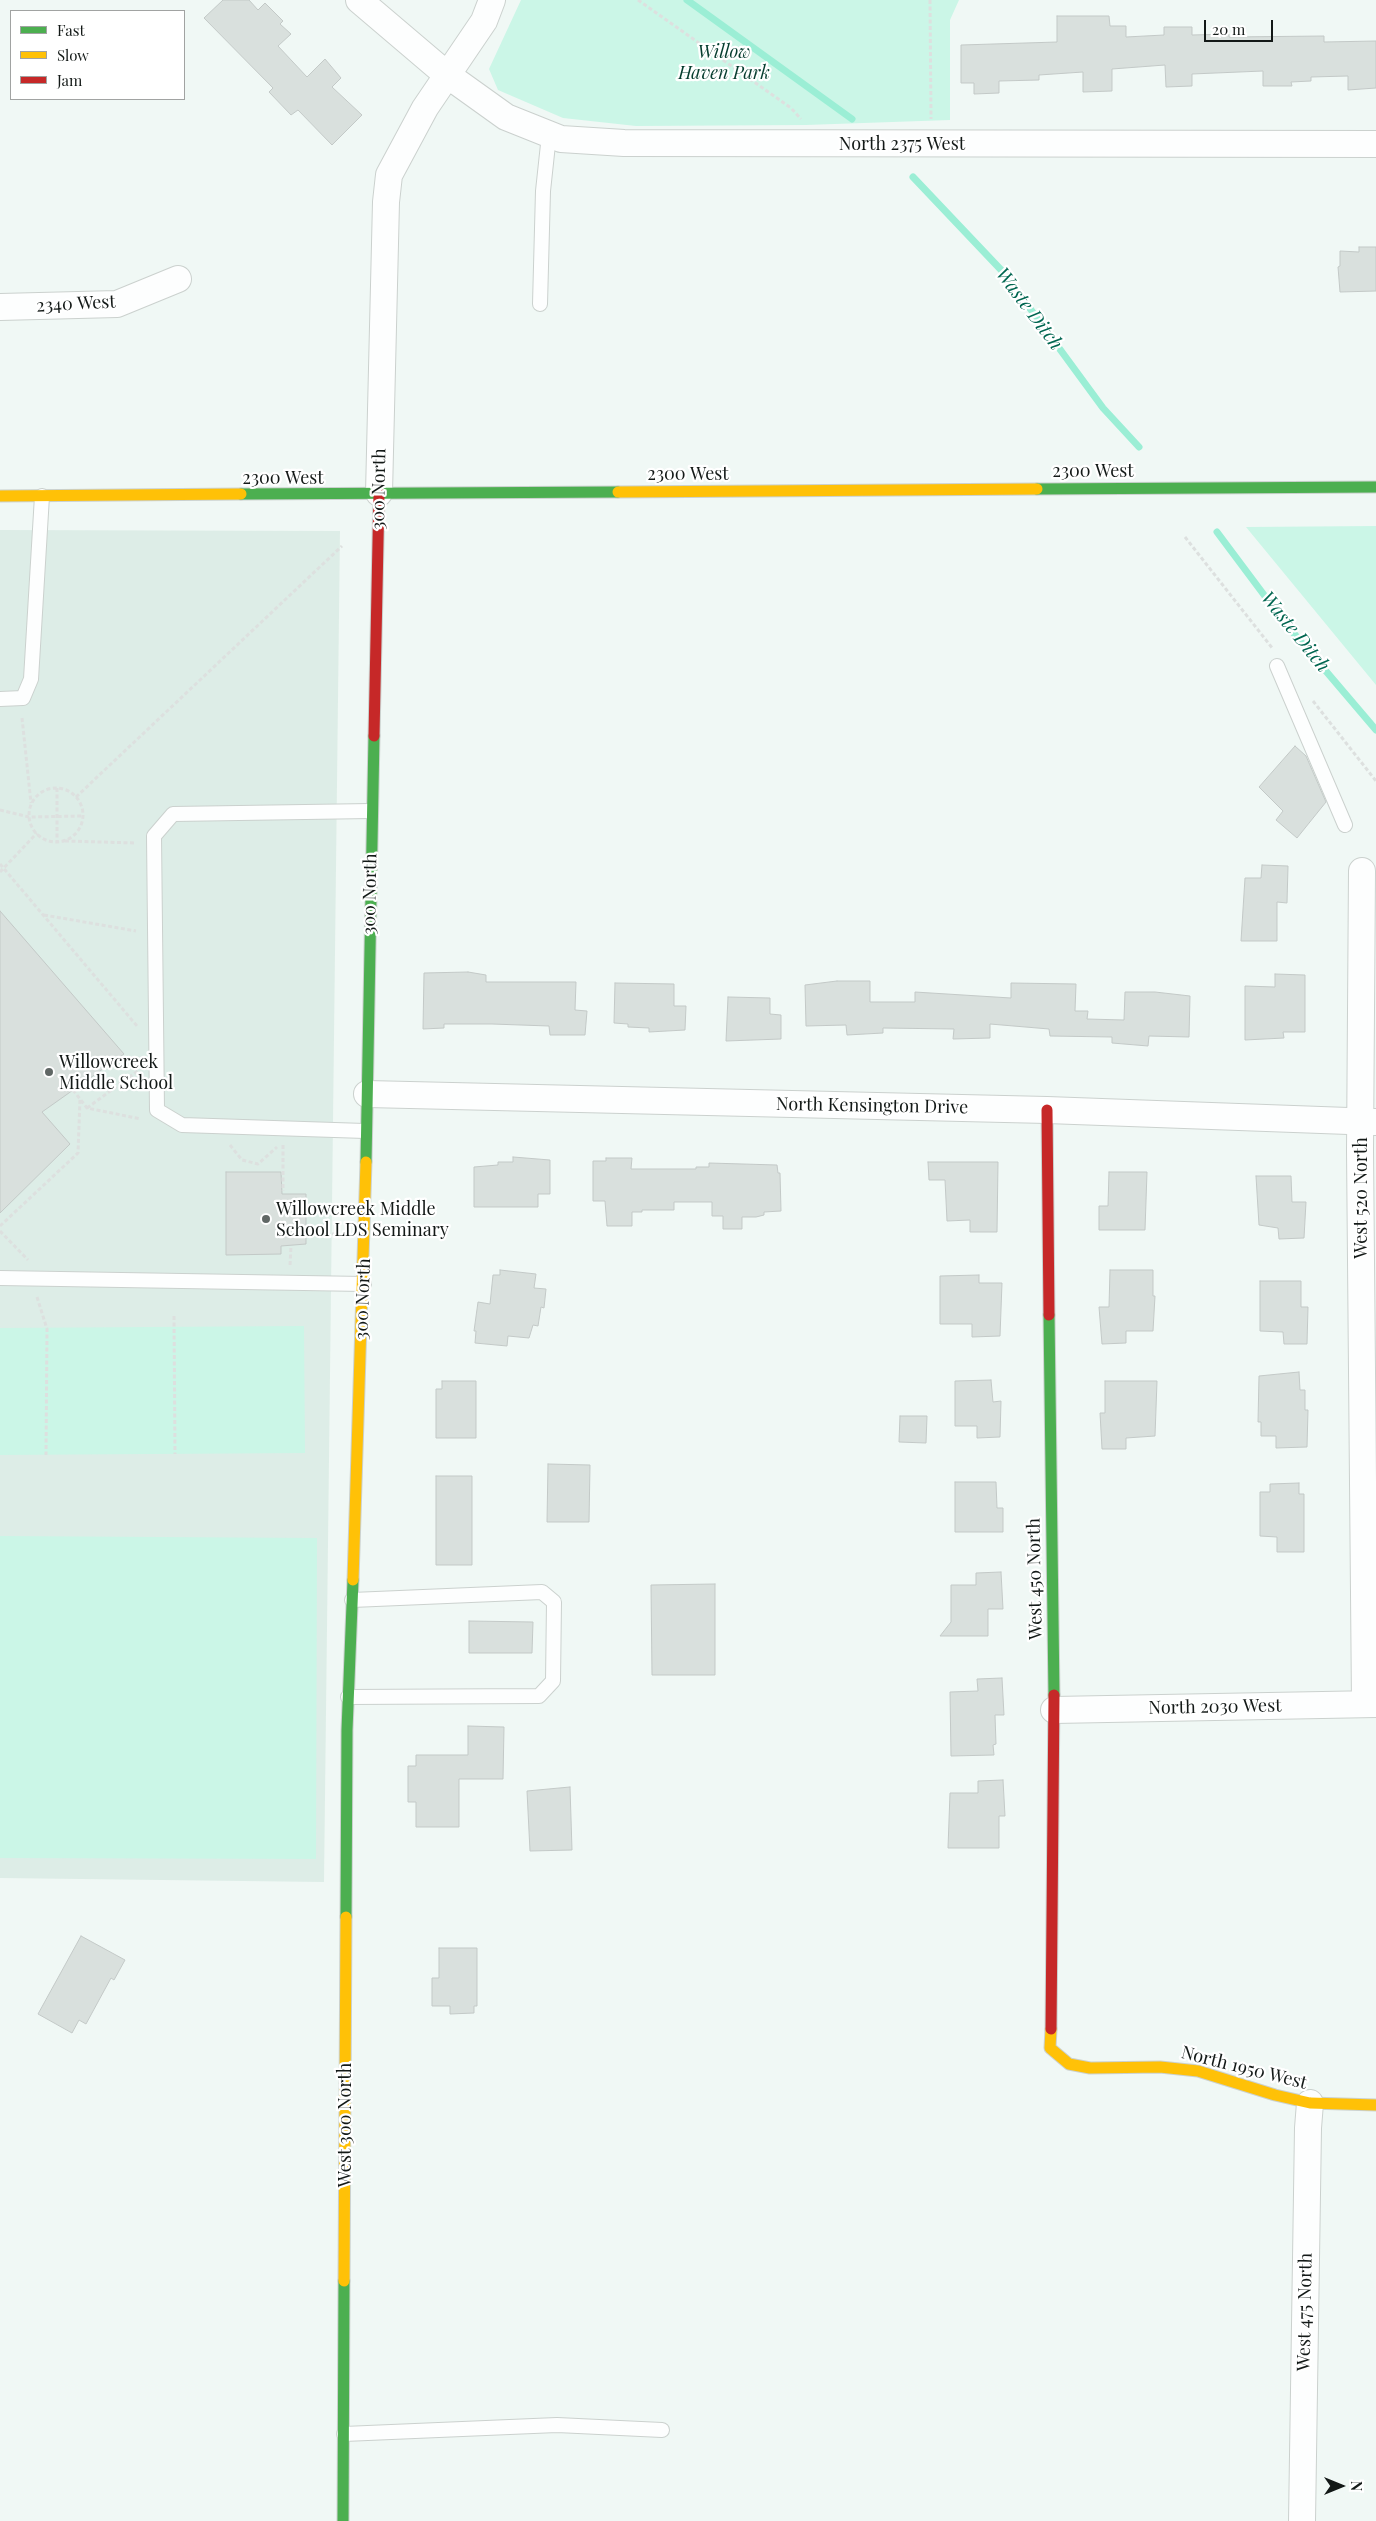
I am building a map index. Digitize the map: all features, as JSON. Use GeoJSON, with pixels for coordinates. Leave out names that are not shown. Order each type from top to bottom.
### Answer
{"type":"FeatureCollection","features":[{"type":"Feature","properties":{"kind":"street","name":"North 2375 West"},"geometry":{"type":"LineString","coordinates":[[359,0],[446,74],[506,117],[561,140],[624,143],[1376,144]]}},
{"type":"Feature","properties":{"kind":"street"},"geometry":{"type":"LineString","coordinates":[[446,74],[484,21],[492,0]]}},
{"type":"Feature","properties":{"kind":"street","name":"300 North"},"geometry":{"type":"LineString","coordinates":[[347,1730],[364,1284],[371,810],[386,202],[389,175],[410,134],[446,74]]}},
{"type":"Feature","properties":{"kind":"street","name":"2340 West"},"geometry":{"type":"LineString","coordinates":[[0,307],[117,304],[178,279]]}},
{"type":"Feature","properties":{"kind":"street","name":"2300 West"},"geometry":{"type":"LineString","coordinates":[[0,496],[1376,486]]}},
{"type":"Feature","properties":{"kind":"street","name":"West 520 North"},"geometry":{"type":"LineString","coordinates":[[1362,871],[1368,1121],[1370,1704]]}},
{"type":"Feature","properties":{"kind":"street","name":"North Kensington Drive"},"geometry":{"type":"LineString","coordinates":[[367,1094],[1047,1110],[1368,1121]]}},
{"type":"Feature","properties":{"kind":"street","name":"West 450 North"},"geometry":{"type":"LineString","coordinates":[[1047,1110],[1054,1710],[1053,1988],[1050,2048]]}},
{"type":"Feature","properties":{"kind":"street","name":"North 2030 West"},"geometry":{"type":"LineString","coordinates":[[1054,1710],[1370,1704]]}},
{"type":"Feature","properties":{"kind":"street","name":"West 300 North"},"geometry":{"type":"LineString","coordinates":[[343,2521],[347,1730]]}},
{"type":"Feature","properties":{"kind":"street","name":"North 1950 West"},"geometry":{"type":"LineString","coordinates":[[1050,2048],[1069,2064],[1090,2068],[1160,2067],[1198,2071],[1275,2095],[1310,2103],[1376,2105]]}},
{"type":"Feature","properties":{"kind":"street","name":"West 475 North"},"geometry":{"type":"LineString","coordinates":[[1302,2521],[1310,2103]]}},
{"type":"Feature","properties":{"kind":"lane"},"geometry":{"type":"LineString","coordinates":[[540,304],[543,191],[549,135]]}},
{"type":"Feature","properties":{"kind":"lane"},"geometry":{"type":"LineString","coordinates":[[0,699],[23,698],[31,679],[42,496]]}},
{"type":"Feature","properties":{"kind":"lane"},"geometry":{"type":"LineString","coordinates":[[1277,666],[1345,825]]}},
{"type":"Feature","properties":{"kind":"lane"},"geometry":{"type":"LineString","coordinates":[[365,1131],[182,1125],[157,1110],[154,836],[173,814],[371,810]]}},
{"type":"Feature","properties":{"kind":"lane"},"geometry":{"type":"LineString","coordinates":[[0,1278],[364,1284]]}},
{"type":"Feature","properties":{"kind":"lane"},"geometry":{"type":"LineString","coordinates":[[348,1697],[539,1696],[554,1680],[554,1602],[542,1592],[352,1600]]}},
{"type":"Feature","properties":{"kind":"lane"},"geometry":{"type":"LineString","coordinates":[[344,2434],[556,2425],[662,2430]]}},
{"type":"Feature","properties":{"kind":"path"},"geometry":{"type":"LineString","coordinates":[[638,0],[791,108],[806,125]]}},
{"type":"Feature","properties":{"kind":"path"},"geometry":{"type":"LineString","coordinates":[[930,0],[931,120]]}},
{"type":"Feature","properties":{"kind":"path"},"geometry":{"type":"LineString","coordinates":[[76,797],[342,546]]}},
{"type":"Feature","properties":{"kind":"path"},"geometry":{"type":"LineString","coordinates":[[22,718],[31,806],[29,817],[32,829],[46,840],[57,842],[142,844]]}},
{"type":"Feature","properties":{"kind":"path"},"geometry":{"type":"LineString","coordinates":[[57,788],[57,842]]}},
{"type":"Feature","properties":{"kind":"path"},"geometry":{"type":"LineString","coordinates":[[31,806],[38,795],[45,790],[64,789],[76,797],[82,807],[83,816],[77,832],[63,841]]}},
{"type":"Feature","properties":{"kind":"path"},"geometry":{"type":"LineString","coordinates":[[0,810],[29,817],[83,816]]}},
{"type":"Feature","properties":{"kind":"path"},"geometry":{"type":"LineString","coordinates":[[0,872],[37,833]]}},
{"type":"Feature","properties":{"kind":"path"},"geometry":{"type":"LineString","coordinates":[[0,864],[138,1026]]}},
{"type":"Feature","properties":{"kind":"path"},"geometry":{"type":"LineString","coordinates":[[44,915],[140,932]]}},
{"type":"Feature","properties":{"kind":"path"},"geometry":{"type":"LineString","coordinates":[[87,1108],[142,1068]]}},
{"type":"Feature","properties":{"kind":"path"},"geometry":{"type":"LineString","coordinates":[[74,1090],[87,1108],[148,1121]]}},
{"type":"Feature","properties":{"kind":"path"},"geometry":{"type":"LineString","coordinates":[[0,1226],[78,1153],[80,1099]]}},
{"type":"Feature","properties":{"kind":"path"},"geometry":{"type":"LineString","coordinates":[[228,1142],[242,1160],[258,1164],[284,1142],[284,1191]]}},
{"type":"Feature","properties":{"kind":"path"},"geometry":{"type":"LineString","coordinates":[[0,1231],[33,1265]]}},
{"type":"Feature","properties":{"kind":"path"},"geometry":{"type":"LineString","coordinates":[[306,1234],[334,1234]]}},
{"type":"Feature","properties":{"kind":"path"},"geometry":{"type":"LineString","coordinates":[[37,1296],[47,1329],[46,1455]]}},
{"type":"Feature","properties":{"kind":"path"},"geometry":{"type":"LineString","coordinates":[[174,1316],[175,1454]]}},
{"type":"Feature","properties":{"kind":"shaded area"},"geometry":{"type":"Polygon","coordinates":[[[0,530],[340,531],[324,1882],[0,1878],[0,530]]]}},
{"type":"Feature","properties":{"kind":"green space","name":"Willow Haven Park"},"geometry":{"type":"Polygon","coordinates":[[[521,0],[959,0],[950,20],[950,120],[806,125],[636,126],[563,118],[498,90],[489,69],[521,0]]]}},
{"type":"Feature","properties":{"kind":"green space"},"geometry":{"type":"Polygon","coordinates":[[[1376,526],[1376,685],[1246,527],[1376,526]]]}},
{"type":"Feature","properties":{"kind":"green space"},"geometry":{"type":"Polygon","coordinates":[[[304,1326],[305,1453],[0,1455],[0,1328],[304,1326]]]}},
{"type":"Feature","properties":{"kind":"green space"},"geometry":{"type":"Polygon","coordinates":[[[0,1536],[317,1538],[316,1859],[0,1858],[0,1536]]]}},
{"type":"Feature","properties":{"kind":"building"},"geometry":{"type":"Polygon","coordinates":[[[223,0],[249,0],[258,10],[265,3],[283,21],[280,24],[291,34],[278,46],[307,77],[325,59],[341,78],[332,87],[362,115],[332,145],[298,110],[291,115],[269,92],[273,88],[204,18],[223,0]]]}},
{"type":"Feature","properties":{"kind":"building"},"geometry":{"type":"Polygon","coordinates":[[[1057,16],[1109,16],[1110,26],[1126,26],[1126,37],[1164,35],[1164,27],[1192,27],[1192,35],[1229,34],[1229,37],[1324,36],[1324,42],[1376,41],[1376,88],[1348,90],[1348,76],[1311,77],[1311,81],[1291,82],[1292,86],[1263,86],[1263,71],[1192,74],[1192,86],[1166,87],[1165,65],[1112,69],[1112,91],[1083,92],[1083,72],[1039,75],[1039,80],[999,81],[999,93],[974,94],[974,83],[961,83],[961,45],[1057,42],[1057,16]]]}},
{"type":"Feature","properties":{"kind":"building"},"geometry":{"type":"Polygon","coordinates":[[[1359,247],[1376,247],[1376,291],[1340,292],[1338,267],[1340,266],[1340,251],[1359,252],[1359,247]]]}},
{"type":"Feature","properties":{"kind":"building"},"geometry":{"type":"Polygon","coordinates":[[[1295,746],[1306,756],[1326,802],[1297,838],[1276,820],[1283,811],[1259,787],[1295,746]]]}},
{"type":"Feature","properties":{"kind":"building"},"geometry":{"type":"Polygon","coordinates":[[[1262,865],[1288,866],[1287,903],[1277,902],[1277,941],[1241,941],[1245,878],[1261,878],[1262,865]]]}},
{"type":"Feature","properties":{"kind":"building","name":"Willowcreek Middle School"},"geometry":{"type":"Polygon","coordinates":[[[0,911],[124,1054],[42,1112],[70,1144],[0,1213],[0,911]]]}},
{"type":"Feature","properties":{"kind":"building"},"geometry":{"type":"Polygon","coordinates":[[[468,972],[486,975],[486,982],[576,982],[575,1010],[587,1011],[585,1035],[550,1035],[549,1026],[444,1024],[444,1028],[423,1029],[424,973],[468,972]]]}},
{"type":"Feature","properties":{"kind":"building"},"geometry":{"type":"Polygon","coordinates":[[[1275,974],[1305,975],[1305,1032],[1283,1032],[1284,1038],[1245,1040],[1245,986],[1275,987],[1275,974]]]}},
{"type":"Feature","properties":{"kind":"building"},"geometry":{"type":"Polygon","coordinates":[[[837,981],[870,981],[870,1002],[915,1002],[915,992],[1011,998],[1011,983],[1076,984],[1075,1011],[1088,1011],[1087,1019],[1124,1020],[1125,992],[1155,992],[1190,996],[1189,1037],[1149,1036],[1148,1046],[1112,1043],[1112,1037],[1050,1036],[1049,1029],[990,1024],[990,1038],[953,1039],[954,1029],[883,1028],[883,1033],[847,1035],[846,1025],[806,1026],[805,985],[837,981]]]}},
{"type":"Feature","properties":{"kind":"building"},"geometry":{"type":"Polygon","coordinates":[[[615,983],[674,984],[674,1006],[686,1006],[685,1030],[649,1032],[649,1028],[628,1027],[628,1024],[614,1023],[615,983]]]}},
{"type":"Feature","properties":{"kind":"building"},"geometry":{"type":"Polygon","coordinates":[[[728,997],[770,998],[770,1014],[781,1015],[781,1039],[726,1041],[728,997]]]}},
{"type":"Feature","properties":{"kind":"building"},"geometry":{"type":"Polygon","coordinates":[[[513,1157],[550,1160],[550,1194],[538,1194],[538,1207],[474,1207],[474,1167],[498,1165],[498,1162],[513,1162],[513,1157]]]}},
{"type":"Feature","properties":{"kind":"building"},"geometry":{"type":"Polygon","coordinates":[[[606,1158],[632,1158],[631,1169],[696,1169],[696,1167],[709,1167],[709,1163],[777,1165],[778,1173],[780,1173],[781,1211],[764,1212],[764,1215],[756,1217],[742,1217],[742,1229],[723,1229],[723,1216],[712,1216],[712,1202],[674,1202],[674,1210],[642,1210],[642,1212],[632,1212],[632,1226],[607,1226],[605,1201],[593,1201],[593,1161],[606,1161],[606,1158]]]}},
{"type":"Feature","properties":{"kind":"building"},"geometry":{"type":"Polygon","coordinates":[[[928,1162],[998,1162],[997,1232],[970,1232],[970,1220],[947,1221],[945,1180],[929,1180],[928,1162]]]}},
{"type":"Feature","properties":{"kind":"building","name":"Willowcreek Middle School LDS Seminary"},"geometry":{"type":"Polygon","coordinates":[[[226,1172],[281,1172],[282,1194],[306,1194],[306,1244],[281,1246],[281,1254],[226,1255],[226,1172]]]}},
{"type":"Feature","properties":{"kind":"building"},"geometry":{"type":"Polygon","coordinates":[[[1109,1172],[1147,1172],[1145,1230],[1099,1230],[1099,1206],[1108,1206],[1109,1172]]]}},
{"type":"Feature","properties":{"kind":"building"},"geometry":{"type":"Polygon","coordinates":[[[1256,1176],[1291,1176],[1292,1202],[1306,1202],[1304,1238],[1279,1239],[1278,1228],[1259,1225],[1256,1176]]]}},
{"type":"Feature","properties":{"kind":"building"},"geometry":{"type":"Polygon","coordinates":[[[500,1270],[536,1274],[534,1288],[546,1289],[544,1308],[541,1307],[538,1326],[533,1325],[529,1338],[508,1336],[507,1346],[475,1343],[476,1331],[474,1331],[478,1302],[490,1304],[493,1275],[500,1275],[500,1270]]]}},
{"type":"Feature","properties":{"kind":"building"},"geometry":{"type":"Polygon","coordinates":[[[1110,1270],[1153,1270],[1153,1296],[1155,1296],[1153,1331],[1126,1331],[1126,1343],[1102,1344],[1099,1307],[1109,1307],[1110,1270]]]}},
{"type":"Feature","properties":{"kind":"building"},"geometry":{"type":"Polygon","coordinates":[[[979,1275],[979,1283],[1002,1283],[1000,1336],[972,1337],[972,1324],[940,1324],[940,1276],[979,1275]]]}},
{"type":"Feature","properties":{"kind":"building"},"geometry":{"type":"Polygon","coordinates":[[[1260,1281],[1301,1281],[1301,1307],[1308,1307],[1307,1344],[1284,1344],[1283,1332],[1260,1331],[1260,1281]]]}},
{"type":"Feature","properties":{"kind":"building"},"geometry":{"type":"Polygon","coordinates":[[[1299,1372],[1300,1390],[1305,1390],[1305,1410],[1308,1410],[1307,1447],[1276,1448],[1276,1436],[1261,1436],[1261,1422],[1258,1422],[1259,1376],[1299,1372]]]}},
{"type":"Feature","properties":{"kind":"building"},"geometry":{"type":"Polygon","coordinates":[[[991,1380],[993,1402],[1001,1401],[1000,1437],[977,1438],[977,1426],[955,1426],[955,1381],[991,1380]]]}},
{"type":"Feature","properties":{"kind":"building"},"geometry":{"type":"Polygon","coordinates":[[[442,1381],[476,1381],[476,1438],[436,1438],[436,1389],[442,1389],[442,1381]]]}},
{"type":"Feature","properties":{"kind":"building"},"geometry":{"type":"Polygon","coordinates":[[[1105,1381],[1157,1381],[1155,1436],[1126,1438],[1126,1449],[1102,1449],[1100,1413],[1105,1413],[1105,1381]]]}},
{"type":"Feature","properties":{"kind":"building"},"geometry":{"type":"Polygon","coordinates":[[[900,1416],[927,1416],[926,1443],[899,1442],[900,1416]]]}},
{"type":"Feature","properties":{"kind":"building"},"geometry":{"type":"Polygon","coordinates":[[[548,1464],[590,1465],[589,1522],[547,1522],[548,1464]]]}},
{"type":"Feature","properties":{"kind":"building"},"geometry":{"type":"Polygon","coordinates":[[[436,1476],[472,1476],[472,1565],[436,1565],[436,1476]]]}},
{"type":"Feature","properties":{"kind":"building"},"geometry":{"type":"Polygon","coordinates":[[[955,1482],[996,1482],[997,1508],[1003,1508],[1003,1532],[955,1532],[955,1482]]]}},
{"type":"Feature","properties":{"kind":"building"},"geometry":{"type":"Polygon","coordinates":[[[1299,1483],[1299,1494],[1304,1494],[1304,1552],[1277,1552],[1277,1537],[1260,1536],[1260,1492],[1270,1492],[1270,1484],[1299,1483]]]}},
{"type":"Feature","properties":{"kind":"building"},"geometry":{"type":"Polygon","coordinates":[[[1001,1572],[1003,1609],[988,1609],[988,1636],[940,1636],[951,1622],[951,1585],[976,1585],[976,1573],[1001,1572]]]}},
{"type":"Feature","properties":{"kind":"building"},"geometry":{"type":"Polygon","coordinates":[[[715,1584],[715,1675],[652,1675],[651,1585],[715,1584]]]}},
{"type":"Feature","properties":{"kind":"building"},"geometry":{"type":"Polygon","coordinates":[[[469,1621],[533,1622],[532,1653],[469,1653],[469,1621]]]}},
{"type":"Feature","properties":{"kind":"building"},"geometry":{"type":"Polygon","coordinates":[[[1002,1678],[1004,1715],[995,1715],[996,1744],[993,1745],[994,1755],[951,1756],[950,1692],[978,1691],[977,1679],[1002,1678]]]}},
{"type":"Feature","properties":{"kind":"building"},"geometry":{"type":"Polygon","coordinates":[[[468,1726],[504,1727],[503,1779],[459,1779],[459,1827],[416,1827],[416,1802],[408,1802],[408,1766],[416,1766],[416,1755],[468,1755],[468,1726]]]}},
{"type":"Feature","properties":{"kind":"building"},"geometry":{"type":"Polygon","coordinates":[[[1003,1780],[1005,1816],[999,1816],[999,1848],[948,1848],[950,1793],[978,1793],[978,1781],[1003,1780]]]}},
{"type":"Feature","properties":{"kind":"building"},"geometry":{"type":"Polygon","coordinates":[[[570,1787],[572,1850],[530,1851],[527,1791],[570,1787]]]}},
{"type":"Feature","properties":{"kind":"building"},"geometry":{"type":"Polygon","coordinates":[[[81,1936],[125,1960],[114,1980],[111,1978],[86,2024],[79,2020],[72,2033],[38,2014],[81,1936]]]}},
{"type":"Feature","properties":{"kind":"building"},"geometry":{"type":"Polygon","coordinates":[[[439,1948],[477,1948],[477,2006],[474,2006],[474,2013],[450,2014],[450,2006],[432,2006],[432,1978],[439,1978],[439,1948]]]}},
{"type":"Feature","properties":{"kind":"waterway","name":"Waste Ditch"},"geometry":{"type":"LineString","coordinates":[[687,0],[852,119]]}},
{"type":"Feature","properties":{"kind":"waterway","name":"Waste Ditch"},"geometry":{"type":"LineString","coordinates":[[913,177],[1004,273],[1103,408],[1139,447]]}},
{"type":"Feature","properties":{"kind":"waterway","name":"Waste Ditch"},"geometry":{"type":"LineString","coordinates":[[1217,532],[1285,623],[1376,730]]}},
{"type":"Feature","properties":{"kind":"traffic: fast"},"geometry":{"type":"LineString","coordinates":[[1037,489],[1376,487]]}},
{"type":"Feature","properties":{"kind":"traffic: fast"},"geometry":{"type":"LineString","coordinates":[[241,494],[618,492]]}},
{"type":"Feature","properties":{"kind":"traffic: fast"},"geometry":{"type":"LineString","coordinates":[[366,1162],[374,736]]}},
{"type":"Feature","properties":{"kind":"traffic: fast"},"geometry":{"type":"LineString","coordinates":[[1049,1315],[1054,1695]]}},
{"type":"Feature","properties":{"kind":"traffic: fast"},"geometry":{"type":"LineString","coordinates":[[346,1917],[347,1730],[353,1580]]}},
{"type":"Feature","properties":{"kind":"traffic: fast"},"geometry":{"type":"LineString","coordinates":[[343,2521],[344,2281]]}},
{"type":"Feature","properties":{"kind":"traffic: slow"},"geometry":{"type":"LineString","coordinates":[[618,492],[1037,489]]}},
{"type":"Feature","properties":{"kind":"traffic: slow"},"geometry":{"type":"LineString","coordinates":[[0,496],[241,494]]}},
{"type":"Feature","properties":{"kind":"traffic: slow"},"geometry":{"type":"LineString","coordinates":[[353,1580],[366,1162]]}},
{"type":"Feature","properties":{"kind":"traffic: slow"},"geometry":{"type":"LineString","coordinates":[[344,2281],[346,1917]]}},
{"type":"Feature","properties":{"kind":"traffic: slow"},"geometry":{"type":"LineString","coordinates":[[1051,2029],[1050,2048],[1069,2064],[1090,2068],[1160,2067],[1198,2071],[1275,2095],[1310,2103],[1376,2105]]}},
{"type":"Feature","properties":{"kind":"traffic: jam"},"geometry":{"type":"LineString","coordinates":[[374,736],[379,493]]}},
{"type":"Feature","properties":{"kind":"traffic: jam"},"geometry":{"type":"LineString","coordinates":[[1047,1110],[1049,1315]]}},
{"type":"Feature","properties":{"kind":"traffic: jam"},"geometry":{"type":"LineString","coordinates":[[1051,2029],[1054,1695]]}},
{"type":"Feature","properties":{"kind":"place","name":"Willowcreek Middle School"},"geometry":{"type":"Point","coordinates":[49,1072]}},
{"type":"Feature","properties":{"kind":"place","name":"Willowcreek Middle School LDS Seminary"},"geometry":{"type":"Point","coordinates":[266,1219]}}]}
